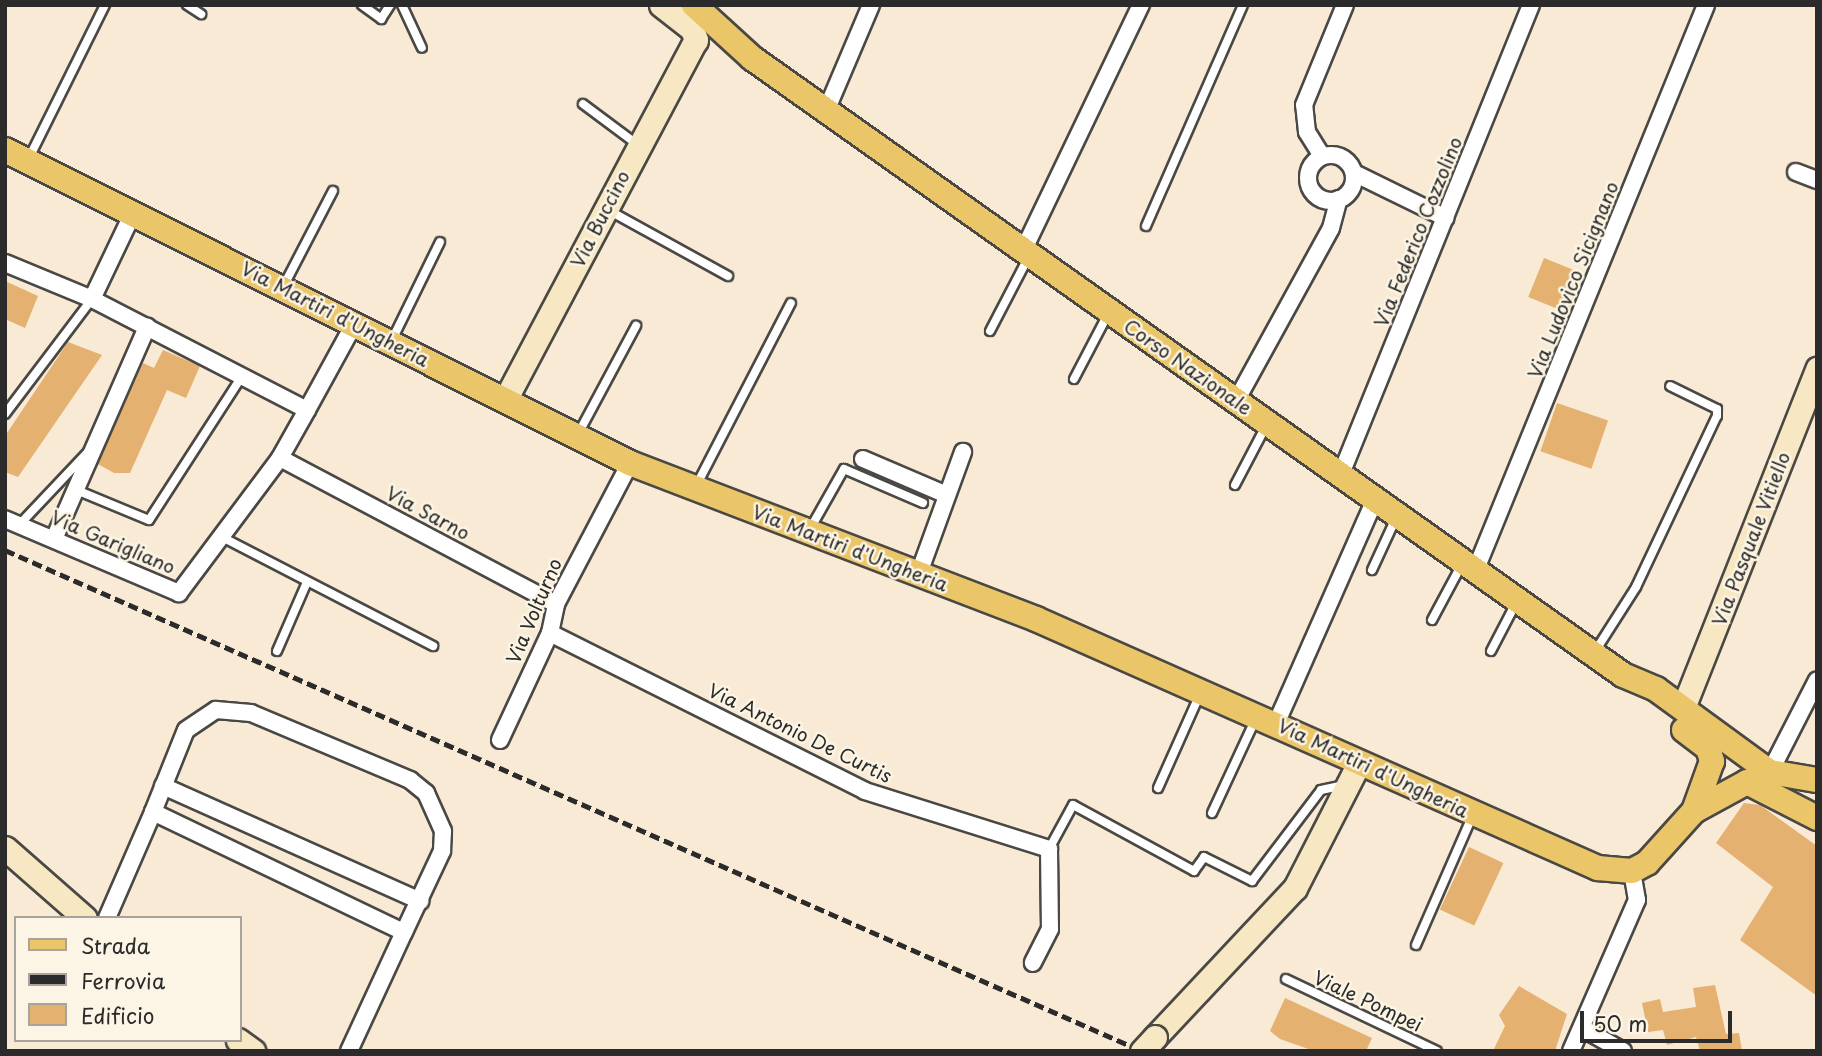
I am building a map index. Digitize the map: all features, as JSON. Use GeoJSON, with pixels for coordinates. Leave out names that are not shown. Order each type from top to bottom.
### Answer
{"type":"FeatureCollection","features":[{"type":"Feature","properties":{"kind":"main road","name":"Corso Nazionale"},"geometry":{"type":"LineString","coordinates":[[694,5],[752,58],[1623,675],[1709,748],[1711,768],[1694,811]]}},
{"type":"Feature","properties":{"kind":"main road","name":"Via Martiri d'Ungheria"},"geometry":{"type":"LineString","coordinates":[[5,150],[134,211],[630,463],[919,573],[1201,691],[1266,720],[1355,773],[1473,814],[1598,867],[1632,871]]}},
{"type":"Feature","properties":{"kind":"main road","name":"Corso Nazionale"},"geometry":{"type":"LineString","coordinates":[[1623,675],[1682,708],[1770,772],[1817,780]]}},
{"type":"Feature","properties":{"kind":"main road"},"geometry":{"type":"LineString","coordinates":[[1632,871],[1657,855],[1694,811],[1733,787],[1755,782],[1817,818]]}},
{"type":"Feature","properties":{"kind":"street"},"geometry":{"type":"LineString","coordinates":[[661,5],[692,29],[696,40]]}},
{"type":"Feature","properties":{"kind":"street"},"geometry":{"type":"LineString","coordinates":[[826,111],[871,5]]}},
{"type":"Feature","properties":{"kind":"street"},"geometry":{"type":"LineString","coordinates":[[1026,253],[1141,5]]}},
{"type":"Feature","properties":{"kind":"street"},"geometry":{"type":"LineString","coordinates":[[1322,156],[1307,132],[1304,105],[1345,5]]}},
{"type":"Feature","properties":{"kind":"street","name":"Via Federico Cozzolino"},"geometry":{"type":"LineString","coordinates":[[1341,474],[1531,5]]}},
{"type":"Feature","properties":{"kind":"street","name":"Via Ludovico Sicignano"},"geometry":{"type":"LineString","coordinates":[[1469,566],[1706,5]]}},
{"type":"Feature","properties":{"kind":"street","name":"Corso Nazionale"},"geometry":{"type":"LineString","coordinates":[[696,40],[752,58]]}},
{"type":"Feature","properties":{"kind":"street","name":"Via Buccino"},"geometry":{"type":"LineString","coordinates":[[505,400],[696,40]]}},
{"type":"Feature","properties":{"kind":"street"},"geometry":{"type":"LineString","coordinates":[[1354,173],[1350,192],[1339,199],[1324,200],[1311,190],[1308,174],[1322,156],[1338,155],[1354,173],[1446,218]]}},
{"type":"Feature","properties":{"kind":"street"},"geometry":{"type":"LineString","coordinates":[[1796,172],[1817,180]]}},
{"type":"Feature","properties":{"kind":"street"},"geometry":{"type":"LineString","coordinates":[[1236,401],[1331,228],[1339,199]]}},
{"type":"Feature","properties":{"kind":"street"},"geometry":{"type":"LineString","coordinates":[[92,299],[134,211]]}},
{"type":"Feature","properties":{"kind":"street"},"geometry":{"type":"LineString","coordinates":[[5,263],[92,299],[244,373],[307,410]]}},
{"type":"Feature","properties":{"kind":"street"},"geometry":{"type":"LineString","coordinates":[[220,537],[280,458],[354,324]]}},
{"type":"Feature","properties":{"kind":"street"},"geometry":{"type":"LineString","coordinates":[[54,539],[90,450],[147,327]]}},
{"type":"Feature","properties":{"kind":"street","name":"Via Pasquale Vitiello"},"geometry":{"type":"LineString","coordinates":[[1682,708],[1817,369]]}},
{"type":"Feature","properties":{"kind":"street"},"geometry":{"type":"LineString","coordinates":[[919,573],[963,452]]}},
{"type":"Feature","properties":{"kind":"street","name":"Via Sarno"},"geometry":{"type":"LineString","coordinates":[[280,458],[556,604]]}},
{"type":"Feature","properties":{"kind":"street"},"geometry":{"type":"LineString","coordinates":[[863,459],[947,495]]}},
{"type":"Feature","properties":{"kind":"street","name":"Via Volturno"},"geometry":{"type":"LineString","coordinates":[[499,740],[550,633],[556,604],[630,463]]}},
{"type":"Feature","properties":{"kind":"street"},"geometry":{"type":"LineString","coordinates":[[1266,720],[1375,499]]}},
{"type":"Feature","properties":{"kind":"street","name":"Via Garigliano"},"geometry":{"type":"LineString","coordinates":[[12,522],[179,593],[220,537]]}},
{"type":"Feature","properties":{"kind":"street","name":"Via Antonio De Curtis"},"geometry":{"type":"LineString","coordinates":[[550,633],[864,791],[1049,849]]}},
{"type":"Feature","properties":{"kind":"street"},"geometry":{"type":"LineString","coordinates":[[1770,772],[1817,680]]}},
{"type":"Feature","properties":{"kind":"street"},"geometry":{"type":"LineString","coordinates":[[108,916],[186,730],[207,713],[233,708],[410,780],[432,802],[443,831],[442,851],[349,1051]]}},
{"type":"Feature","properties":{"kind":"street"},"geometry":{"type":"LineString","coordinates":[[1148,1044],[1289,897],[1355,773]]}},
{"type":"Feature","properties":{"kind":"street"},"geometry":{"type":"LineString","coordinates":[[163,786],[419,901]]}},
{"type":"Feature","properties":{"kind":"street"},"geometry":{"type":"LineString","coordinates":[[153,812],[404,932]]}},
{"type":"Feature","properties":{"kind":"street"},"geometry":{"type":"LineString","coordinates":[[5,848],[83,916]]}},
{"type":"Feature","properties":{"kind":"street"},"geometry":{"type":"LineString","coordinates":[[1033,963],[1050,929],[1049,849]]}},
{"type":"Feature","properties":{"kind":"street"},"geometry":{"type":"LineString","coordinates":[[1571,1051],[1637,901],[1632,871]]}},
{"type":"Feature","properties":{"kind":"street"},"geometry":{"type":"LineString","coordinates":[[1582,1028],[1623,1051]]}},
{"type":"Feature","properties":{"kind":"lane"},"geometry":{"type":"LineString","coordinates":[[28,160],[105,5]]}},
{"type":"Feature","properties":{"kind":"lane"},"geometry":{"type":"LineString","coordinates":[[187,5],[201,14]]}},
{"type":"Feature","properties":{"kind":"lane"},"geometry":{"type":"LineString","coordinates":[[362,5],[381,19],[390,5]]}},
{"type":"Feature","properties":{"kind":"lane"},"geometry":{"type":"LineString","coordinates":[[402,5],[422,48]]}},
{"type":"Feature","properties":{"kind":"lane"},"geometry":{"type":"LineString","coordinates":[[1146,226],[1243,5]]}},
{"type":"Feature","properties":{"kind":"lane"},"geometry":{"type":"LineString","coordinates":[[583,104],[638,145]]}},
{"type":"Feature","properties":{"kind":"lane"},"geometry":{"type":"LineString","coordinates":[[283,288],[333,191]]}},
{"type":"Feature","properties":{"kind":"lane"},"geometry":{"type":"LineString","coordinates":[[606,208],[728,276]]}},
{"type":"Feature","properties":{"kind":"lane"},"geometry":{"type":"LineString","coordinates":[[390,342],[440,242]]}},
{"type":"Feature","properties":{"kind":"lane"},"geometry":{"type":"LineString","coordinates":[[990,331],[1026,253]]}},
{"type":"Feature","properties":{"kind":"lane"},"geometry":{"type":"LineString","coordinates":[[5,414],[92,299]]}},
{"type":"Feature","properties":{"kind":"lane"},"geometry":{"type":"LineString","coordinates":[[694,489],[791,303]]}},
{"type":"Feature","properties":{"kind":"lane"},"geometry":{"type":"LineString","coordinates":[[1074,379],[1109,312]]}},
{"type":"Feature","properties":{"kind":"lane"},"geometry":{"type":"LineString","coordinates":[[576,437],[636,326]]}},
{"type":"Feature","properties":{"kind":"lane"},"geometry":{"type":"LineString","coordinates":[[74,489],[149,520],[244,373]]}},
{"type":"Feature","properties":{"kind":"lane"},"geometry":{"type":"LineString","coordinates":[[1594,654],[1636,587],[1717,416],[1717,409],[1670,386]]}},
{"type":"Feature","properties":{"kind":"lane"},"geometry":{"type":"LineString","coordinates":[[1235,485],[1267,423]]}},
{"type":"Feature","properties":{"kind":"lane"},"geometry":{"type":"LineString","coordinates":[[12,522],[90,450]]}},
{"type":"Feature","properties":{"kind":"lane"},"geometry":{"type":"LineString","coordinates":[[808,531],[844,469],[923,503]]}},
{"type":"Feature","properties":{"kind":"lane"},"geometry":{"type":"LineString","coordinates":[[1372,570],[1397,515]]}},
{"type":"Feature","properties":{"kind":"lane"},"geometry":{"type":"LineString","coordinates":[[220,537],[433,646]]}},
{"type":"Feature","properties":{"kind":"lane"},"geometry":{"type":"LineString","coordinates":[[1432,620],[1469,566]]}},
{"type":"Feature","properties":{"kind":"lane"},"geometry":{"type":"LineString","coordinates":[[277,651],[307,582]]}},
{"type":"Feature","properties":{"kind":"lane"},"geometry":{"type":"LineString","coordinates":[[1490,651],[1518,600]]}},
{"type":"Feature","properties":{"kind":"lane"},"geometry":{"type":"LineString","coordinates":[[1158,788],[1201,691]]}},
{"type":"Feature","properties":{"kind":"lane"},"geometry":{"type":"LineString","coordinates":[[1212,813],[1266,720]]}},
{"type":"Feature","properties":{"kind":"lane"},"geometry":{"type":"LineString","coordinates":[[1049,849],[1073,805],[1195,871],[1204,857],[1252,881],[1321,790],[1355,773]]}},
{"type":"Feature","properties":{"kind":"lane"},"geometry":{"type":"LineString","coordinates":[[1416,945],[1473,814]]}},
{"type":"Feature","properties":{"kind":"lane","name":"Viale Pompei"},"geometry":{"type":"LineString","coordinates":[[1286,979],[1437,1051]]}},
{"type":"Feature","properties":{"kind":"building"},"geometry":{"type":"Polygon","coordinates":[[[1544,258],[1583,274],[1567,313],[1528,297],[1544,258]]]}},
{"type":"Feature","properties":{"kind":"building"},"geometry":{"type":"Polygon","coordinates":[[[5,281],[38,296],[25,328],[5,319],[5,281]]]}},
{"type":"Feature","properties":{"kind":"building"},"geometry":{"type":"Polygon","coordinates":[[[68,342],[102,355],[18,477],[5,472],[5,436],[68,342]]]}},
{"type":"Feature","properties":{"kind":"building"},"geometry":{"type":"Polygon","coordinates":[[[163,350],[200,366],[186,398],[167,390],[130,473],[114,473],[98,464],[143,363],[154,368],[163,350]]]}},
{"type":"Feature","properties":{"kind":"building"},"geometry":{"type":"Polygon","coordinates":[[[1557,403],[1608,421],[1591,469],[1540,451],[1557,403]]]}},
{"type":"Feature","properties":{"kind":"building"},"geometry":{"type":"Polygon","coordinates":[[[1744,803],[1760,805],[1817,846],[1817,996],[1740,940],[1773,887],[1716,843],[1744,803]]]}},
{"type":"Feature","properties":{"kind":"building"},"geometry":{"type":"Polygon","coordinates":[[[1469,847],[1503,863],[1474,926],[1440,910],[1469,847]]]}},
{"type":"Feature","properties":{"kind":"building"},"geometry":{"type":"Polygon","coordinates":[[[1715,985],[1726,1034],[1739,1033],[1742,1051],[1700,1051],[1696,1037],[1667,1045],[1663,1030],[1648,1032],[1642,1003],[1660,999],[1663,1012],[1696,1007],[1693,988],[1715,985]]]}},
{"type":"Feature","properties":{"kind":"building"},"geometry":{"type":"Polygon","coordinates":[[[1519,986],[1567,1014],[1555,1051],[1493,1051],[1505,1026],[1499,1015],[1519,986]]]}},
{"type":"Feature","properties":{"kind":"building"},"geometry":{"type":"Polygon","coordinates":[[[1285,998],[1372,1038],[1366,1051],[1314,1051],[1280,1039],[1270,1031],[1285,998]]]}},
{"type":"Feature","properties":{"kind":"railway"},"geometry":{"type":"LineString","coordinates":[[5,550],[1142,1051]]}}]}
